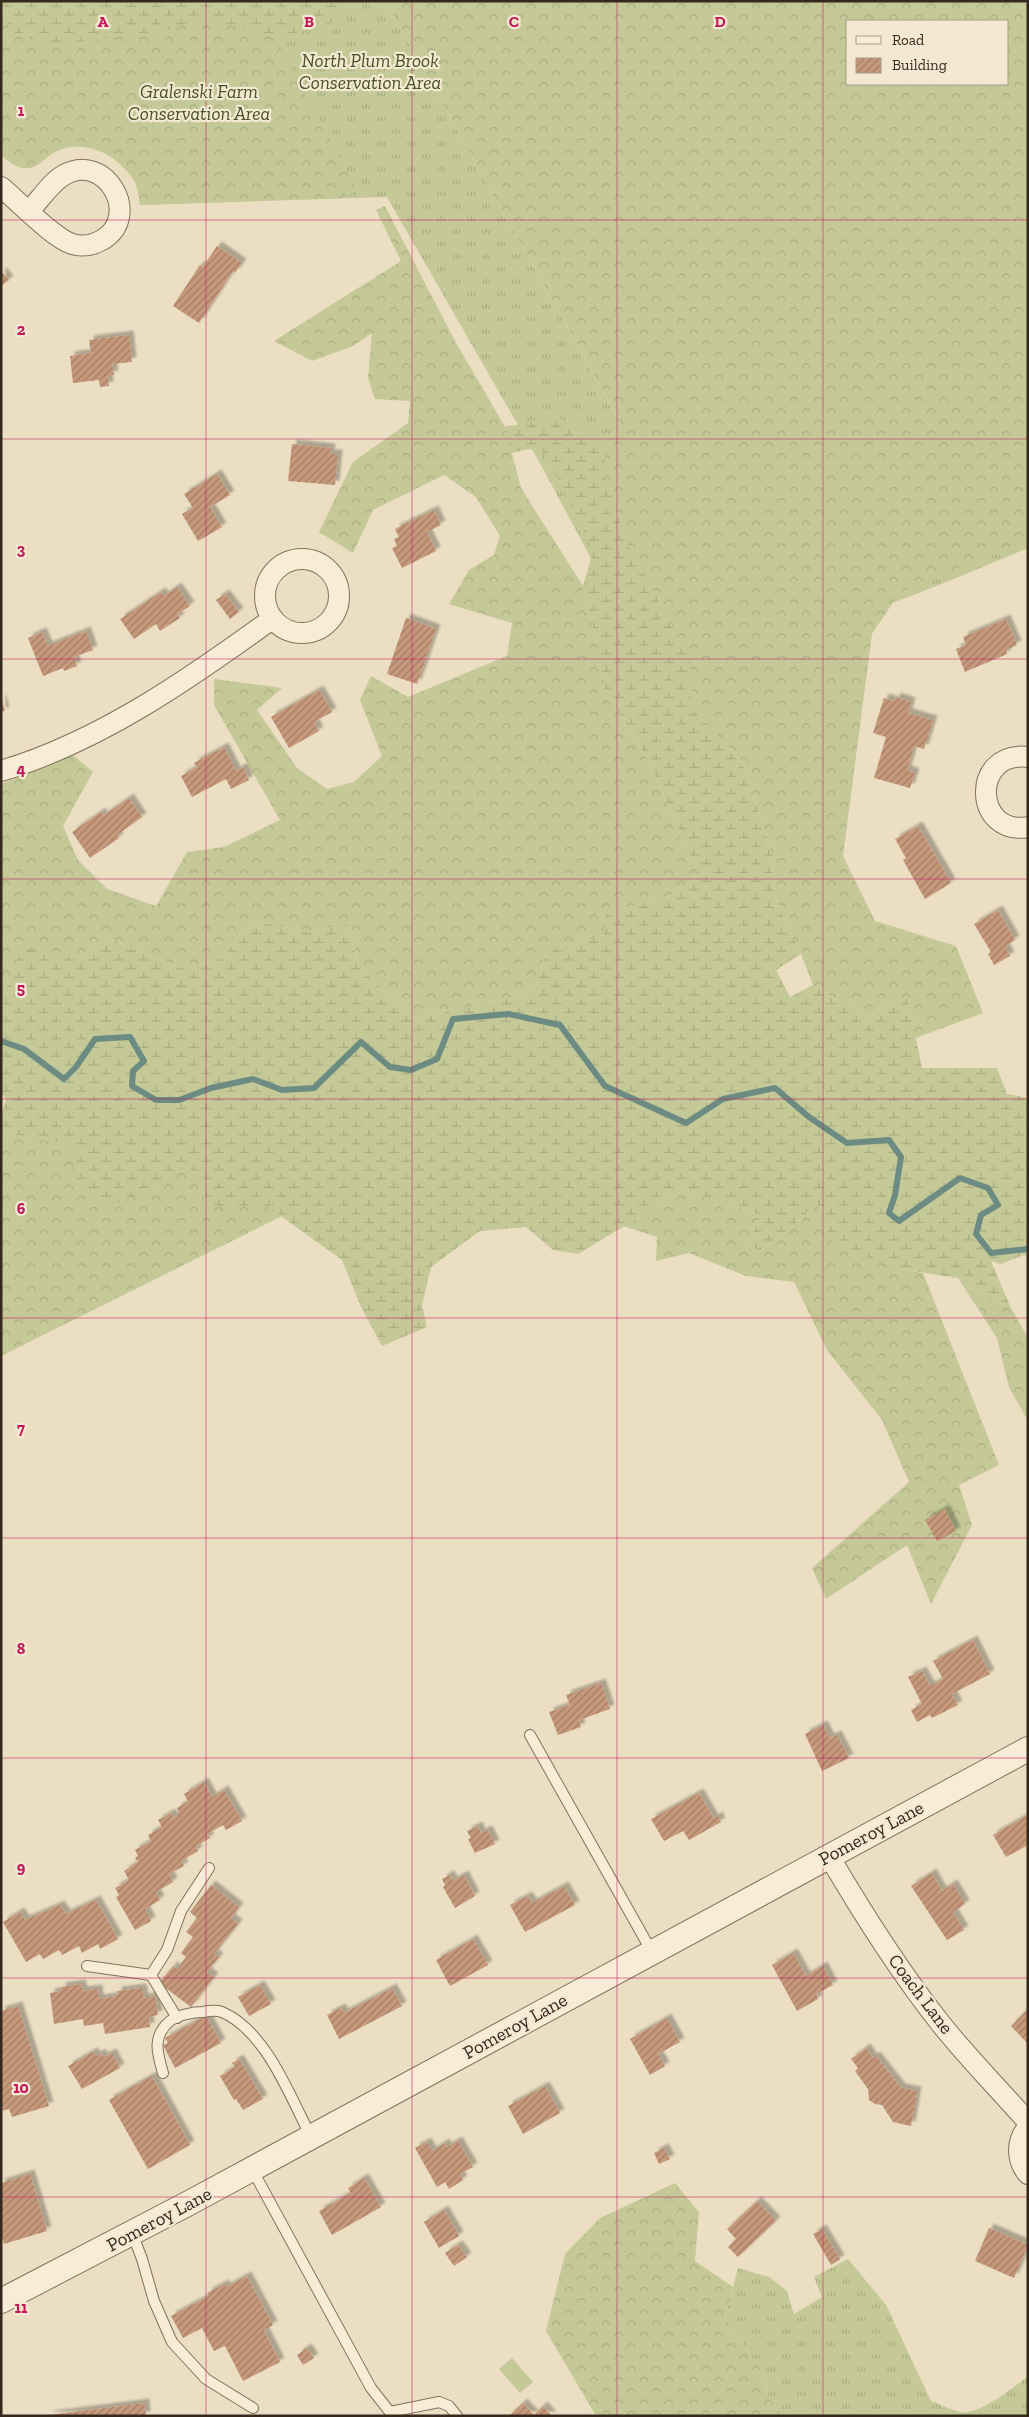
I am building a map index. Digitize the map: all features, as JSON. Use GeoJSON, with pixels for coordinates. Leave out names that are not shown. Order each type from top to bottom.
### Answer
{"type":"FeatureCollection","features":[{"type":"Feature","properties":{"kind":"street"},"geometry":{"type":"LineString","coordinates":[[1,186],[29,211],[64,240],[85,245],[104,238],[114,229],[119,216],[120,203],[116,190],[108,180],[90,171],[77,170],[58,180],[29,211]]}},
{"type":"Feature","properties":{"kind":"street"},"geometry":{"type":"LineString","coordinates":[[1,771],[68,744],[148,703],[194,675],[272,619]]}},
{"type":"Feature","properties":{"kind":"street"},"geometry":{"type":"LineString","coordinates":[[1028,757],[1013,757],[1000,763],[990,773],[985,794],[989,808],[998,820],[1010,826],[1028,827]]}},
{"type":"Feature","properties":{"kind":"street","name":"Pomeroy Lane"},"geometry":{"type":"LineString","coordinates":[[1,2301],[252,2169],[1028,1749]]}},
{"type":"Feature","properties":{"kind":"street","name":"Coach Lane"},"geometry":{"type":"LineString","coordinates":[[829,1856],[882,1941],[926,2004],[1028,2122]]}},
{"type":"Feature","properties":{"kind":"street"},"geometry":{"type":"LineString","coordinates":[[1028,2127],[1020,2140],[1018,2152],[1021,2164],[1028,2174]]}},
{"type":"Feature","properties":{"kind":"lane"},"geometry":{"type":"LineString","coordinates":[[530,1736],[652,1952]]}},
{"type":"Feature","properties":{"kind":"lane"},"geometry":{"type":"LineString","coordinates":[[151,1975],[166,1950],[181,1911],[208,1868]]}},
{"type":"Feature","properties":{"kind":"lane"},"geometry":{"type":"LineString","coordinates":[[88,1966],[151,1975]]}},
{"type":"Feature","properties":{"kind":"lane"},"geometry":{"type":"LineString","coordinates":[[151,1975],[177,2018]]}},
{"type":"Feature","properties":{"kind":"lane"},"geometry":{"type":"LineString","coordinates":[[163,2072],[157,2052],[157,2037],[171,2020],[194,2012],[220,2011],[240,2024],[261,2044],[311,2137]]}},
{"type":"Feature","properties":{"kind":"lane"},"geometry":{"type":"LineString","coordinates":[[252,2169],[371,2388],[391,2414],[439,2402],[449,2406],[457,2416]]}},
{"type":"Feature","properties":{"kind":"lane"},"geometry":{"type":"LineString","coordinates":[[132,2233],[142,2259],[154,2301],[172,2342],[206,2379],[254,2408]]}},
{"type":"Feature","properties":{"kind":"green space","name":"North Plum Brook Conservation Area"},"geometry":{"type":"Polygon","coordinates":[[[1,1],[385,1],[739,635],[1028,516],[1028,548],[949,581],[663,693],[542,467],[387,197],[140,205],[136,184],[128,172],[120,164],[100,151],[89,148],[66,148],[55,152],[39,164],[29,168],[14,164],[1,155],[1,1]]]}},
{"type":"Feature","properties":{"kind":"green space","name":"Gralenski Farm Conservation Area"},"geometry":{"type":"Polygon","coordinates":[[[1,1],[3,1],[9,30],[162,32],[202,18],[275,37],[357,190],[344,198],[140,205],[136,184],[128,172],[120,164],[100,151],[89,148],[66,148],[55,152],[39,164],[29,168],[14,164],[1,155],[1,1]]]}},
{"type":"Feature","properties":{"kind":"green space"},"geometry":{"type":"Polygon","coordinates":[[[3,1],[339,1],[347,8],[327,26],[275,37],[202,18],[162,32],[47,45],[9,30],[3,1]]]}},
{"type":"Feature","properties":{"kind":"green space"},"geometry":{"type":"Polygon","coordinates":[[[385,1],[1028,1],[1028,539],[900,592],[872,634],[843,856],[875,921],[956,946],[983,1013],[916,1038],[908,997],[865,1017],[813,985],[801,954],[774,897],[773,855],[742,762],[692,708],[690,658],[626,541],[604,475],[622,425],[385,1]]]}},
{"type":"Feature","properties":{"kind":"green space"},"geometry":{"type":"Polygon","coordinates":[[[385,206],[455,341],[505,427],[521,488],[583,586],[598,648],[606,695],[645,755],[699,875],[671,896],[607,913],[605,935],[546,952],[534,993],[414,1019],[360,968],[348,924],[310,932],[251,921],[221,960],[185,969],[106,938],[78,958],[22,950],[1,1000],[1,784],[72,754],[93,772],[63,826],[78,860],[107,889],[156,906],[187,852],[224,847],[280,820],[214,705],[214,679],[282,688],[257,710],[297,768],[327,789],[354,782],[382,756],[360,700],[371,676],[408,697],[507,656],[512,623],[449,604],[469,570],[494,555],[500,536],[476,497],[444,475],[373,510],[353,553],[319,532],[353,462],[408,423],[410,401],[375,399],[368,378],[372,333],[353,346],[312,361],[274,341],[401,261],[376,210],[385,206]]]}},
{"type":"Feature","properties":{"kind":"green space"},"geometry":{"type":"Polygon","coordinates":[[[558,417],[606,446],[604,475],[626,541],[690,658],[692,708],[742,762],[773,855],[774,897],[801,954],[776,970],[790,997],[813,985],[865,1017],[908,997],[922,1068],[997,1068],[1007,1094],[1028,1098],[1028,1257],[1024,1255],[1000,1264],[991,1261],[1010,1306],[986,1298],[958,1278],[901,1269],[833,1245],[817,1203],[793,1226],[758,1253],[750,1240],[761,1215],[684,1190],[578,1254],[553,1250],[526,1227],[480,1231],[431,1267],[422,1305],[427,1327],[382,1346],[361,1307],[342,1260],[267,1206],[205,1207],[203,1176],[180,1164],[157,1188],[113,1204],[70,1185],[76,1146],[1,1132],[1,1117],[6,1099],[1,1092],[1,1000],[22,949],[78,958],[106,938],[185,969],[221,960],[251,921],[310,932],[348,924],[360,968],[414,1019],[534,993],[546,952],[604,935],[606,913],[671,896],[699,875],[645,755],[606,695],[598,648],[583,586],[593,551],[564,490],[540,447],[511,453],[505,427],[558,417]]]}},
{"type":"Feature","properties":{"kind":"green space"},"geometry":{"type":"Polygon","coordinates":[[[1,1132],[77,1146],[157,1188],[180,1164],[203,1176],[205,1206],[267,1206],[282,1216],[1,1356],[1,1132]]]}},
{"type":"Feature","properties":{"kind":"green space"},"geometry":{"type":"Polygon","coordinates":[[[684,1190],[761,1215],[750,1240],[758,1253],[793,1226],[817,1203],[901,1269],[923,1273],[999,1465],[959,1485],[972,1525],[931,1604],[907,1545],[826,1599],[812,1568],[909,1482],[882,1420],[827,1350],[794,1282],[746,1276],[689,1253],[656,1261],[657,1237],[623,1226],[684,1190]]]}},
{"type":"Feature","properties":{"kind":"green space"},"geometry":{"type":"Polygon","coordinates":[[[958,1278],[986,1298],[1010,1306],[1028,1338],[1028,1421],[1009,1387],[997,1338],[958,1278]]]}},
{"type":"Feature","properties":{"kind":"green space"},"geometry":{"type":"Polygon","coordinates":[[[675,2183],[699,2212],[695,2261],[733,2287],[725,2318],[764,2374],[768,2396],[783,2416],[596,2416],[546,2331],[565,2254],[600,2218],[675,2183]]]}},
{"type":"Feature","properties":{"kind":"green space"},"geometry":{"type":"Polygon","coordinates":[[[848,2259],[886,2305],[931,2401],[960,2412],[977,2410],[996,2400],[1028,2376],[1028,2416],[783,2416],[768,2396],[764,2374],[725,2318],[738,2268],[769,2277],[787,2291],[794,2314],[822,2297],[814,2277],[848,2259]]]}},
{"type":"Feature","properties":{"kind":"green space"},"geometry":{"type":"Polygon","coordinates":[[[512,2358],[533,2382],[520,2393],[499,2369],[512,2358]]]}},
{"type":"Feature","properties":{"kind":"building"},"geometry":{"type":"Polygon","coordinates":[[[217,246],[242,263],[235,273],[233,271],[199,323],[173,306],[200,265],[203,267],[217,246]]]}},
{"type":"Feature","properties":{"kind":"building"},"geometry":{"type":"Polygon","coordinates":[[[1,271],[9,280],[1,286],[1,271]]]}},
{"type":"Feature","properties":{"kind":"building"},"geometry":{"type":"Polygon","coordinates":[[[129,335],[132,362],[112,364],[114,375],[108,376],[109,386],[100,387],[99,380],[73,383],[70,356],[91,353],[89,340],[129,335]]]}},
{"type":"Feature","properties":{"kind":"building"},"geometry":{"type":"Polygon","coordinates":[[[292,444],[331,448],[330,454],[338,454],[335,485],[288,481],[292,444]]]}},
{"type":"Feature","properties":{"kind":"building"},"geometry":{"type":"Polygon","coordinates":[[[217,474],[230,495],[210,507],[222,527],[198,541],[182,514],[193,508],[184,494],[217,474]]]}},
{"type":"Feature","properties":{"kind":"building"},"geometry":{"type":"Polygon","coordinates":[[[434,510],[441,525],[427,532],[436,551],[402,568],[392,548],[397,546],[394,539],[399,537],[395,529],[434,510]]]}},
{"type":"Feature","properties":{"kind":"building"},"geometry":{"type":"Polygon","coordinates":[[[177,587],[190,606],[177,614],[180,618],[160,631],[156,624],[134,639],[120,619],[161,592],[164,596],[177,587]]]}},
{"type":"Feature","properties":{"kind":"building"},"geometry":{"type":"Polygon","coordinates":[[[225,594],[239,612],[230,619],[216,600],[225,594]]]}},
{"type":"Feature","properties":{"kind":"building"},"geometry":{"type":"Polygon","coordinates":[[[406,618],[436,629],[417,684],[387,674],[406,618]]]}},
{"type":"Feature","properties":{"kind":"building"},"geometry":{"type":"Polygon","coordinates":[[[1006,619],[1017,645],[1006,650],[1007,654],[965,672],[956,649],[966,645],[963,637],[1006,619]]]}},
{"type":"Feature","properties":{"kind":"building"},"geometry":{"type":"Polygon","coordinates":[[[86,631],[93,650],[74,657],[77,666],[64,671],[63,668],[43,676],[28,638],[42,632],[48,646],[86,631]]]}},
{"type":"Feature","properties":{"kind":"building"},"geometry":{"type":"Polygon","coordinates":[[[319,690],[332,712],[314,722],[319,731],[289,748],[271,717],[319,690]]]}},
{"type":"Feature","properties":{"kind":"building"},"geometry":{"type":"Polygon","coordinates":[[[1,697],[5,711],[1,712],[1,697]]]}},
{"type":"Feature","properties":{"kind":"building"},"geometry":{"type":"Polygon","coordinates":[[[896,697],[911,702],[908,713],[933,720],[924,749],[914,746],[907,770],[915,773],[910,788],[874,778],[886,737],[873,733],[884,698],[895,701],[896,697]]]}},
{"type":"Feature","properties":{"kind":"building"},"geometry":{"type":"Polygon","coordinates":[[[224,747],[236,771],[243,767],[249,780],[231,789],[226,779],[192,797],[181,776],[197,767],[194,763],[224,747]]]}},
{"type":"Feature","properties":{"kind":"building"},"geometry":{"type":"Polygon","coordinates":[[[129,798],[142,817],[117,835],[119,838],[90,858],[72,832],[101,812],[103,816],[129,798]]]}},
{"type":"Feature","properties":{"kind":"building"},"geometry":{"type":"Polygon","coordinates":[[[918,826],[951,883],[925,899],[903,860],[906,858],[895,839],[918,826]]]}},
{"type":"Feature","properties":{"kind":"building"},"geometry":{"type":"Polygon","coordinates":[[[998,910],[1015,940],[1005,947],[1010,956],[994,965],[988,954],[991,952],[974,924],[998,910]]]}},
{"type":"Feature","properties":{"kind":"building"},"geometry":{"type":"Polygon","coordinates":[[[945,1509],[956,1531],[937,1541],[925,1520],[945,1509]]]}},
{"type":"Feature","properties":{"kind":"building"},"geometry":{"type":"Polygon","coordinates":[[[973,1640],[990,1674],[952,1694],[958,1705],[932,1718],[930,1715],[917,1722],[911,1710],[922,1704],[908,1677],[922,1671],[930,1686],[943,1679],[933,1661],[973,1640]]]}},
{"type":"Feature","properties":{"kind":"building"},"geometry":{"type":"Polygon","coordinates":[[[601,1683],[610,1709],[579,1720],[581,1727],[558,1735],[549,1712],[570,1705],[566,1695],[601,1683]]]}},
{"type":"Feature","properties":{"kind":"building"},"geometry":{"type":"Polygon","coordinates":[[[823,1725],[830,1738],[837,1735],[849,1758],[822,1771],[805,1734],[823,1725]]]}},
{"type":"Feature","properties":{"kind":"building"},"geometry":{"type":"Polygon","coordinates":[[[204,1782],[212,1797],[224,1790],[242,1821],[226,1830],[223,1825],[207,1834],[210,1838],[196,1846],[198,1851],[181,1861],[184,1866],[169,1874],[173,1882],[156,1892],[160,1900],[145,1909],[151,1921],[135,1930],[116,1897],[119,1895],[115,1888],[129,1880],[124,1871],[138,1862],[135,1858],[138,1856],[135,1850],[151,1841],[148,1835],[162,1827],[158,1820],[171,1813],[174,1818],[178,1817],[177,1814],[179,1812],[177,1808],[188,1801],[184,1794],[204,1782]]]}},
{"type":"Feature","properties":{"kind":"building"},"geometry":{"type":"Polygon","coordinates":[[[699,1793],[714,1819],[718,1816],[721,1822],[689,1840],[683,1831],[664,1841],[651,1819],[699,1793]]]}},
{"type":"Feature","properties":{"kind":"building"},"geometry":{"type":"Polygon","coordinates":[[[1028,1815],[1028,1845],[1006,1857],[993,1835],[1028,1815]]]}},
{"type":"Feature","properties":{"kind":"building"},"geometry":{"type":"Polygon","coordinates":[[[478,1826],[481,1833],[488,1830],[495,1844],[475,1853],[468,1839],[471,1838],[467,1831],[478,1826]]]}},
{"type":"Feature","properties":{"kind":"building"},"geometry":{"type":"Polygon","coordinates":[[[932,1873],[942,1891],[953,1884],[965,1904],[953,1912],[964,1930],[947,1940],[911,1886],[932,1873]]]}},
{"type":"Feature","properties":{"kind":"building"},"geometry":{"type":"Polygon","coordinates":[[[450,1875],[453,1881],[464,1875],[475,1896],[455,1908],[443,1887],[445,1885],[442,1879],[450,1875]]]}},
{"type":"Feature","properties":{"kind":"building"},"geometry":{"type":"Polygon","coordinates":[[[211,1885],[239,1907],[231,1918],[238,1924],[214,1954],[219,1957],[207,1972],[214,1977],[191,2007],[159,1983],[173,1966],[177,1969],[186,1957],[181,1953],[193,1937],[186,1932],[197,1918],[190,1912],[211,1885]]]}},
{"type":"Feature","properties":{"kind":"building"},"geometry":{"type":"Polygon","coordinates":[[[564,1886],[575,1905],[525,1932],[510,1905],[528,1896],[532,1903],[564,1886]]]}},
{"type":"Feature","properties":{"kind":"building"},"geometry":{"type":"Polygon","coordinates":[[[96,1900],[118,1939],[100,1949],[98,1944],[82,1953],[79,1946],[62,1955],[59,1950],[43,1959],[40,1954],[26,1962],[3,1922],[20,1912],[25,1920],[60,1905],[66,1914],[96,1900]]]}},
{"type":"Feature","properties":{"kind":"building"},"geometry":{"type":"Polygon","coordinates":[[[473,1939],[488,1965],[450,1986],[436,1960],[473,1939]]]}},
{"type":"Feature","properties":{"kind":"building"},"geometry":{"type":"Polygon","coordinates":[[[793,1953],[806,1976],[823,1966],[833,1985],[816,1994],[818,1999],[797,2011],[772,1965],[793,1953]]]}},
{"type":"Feature","properties":{"kind":"building"},"geometry":{"type":"Polygon","coordinates":[[[81,1984],[83,1991],[98,1989],[99,1999],[118,1996],[117,1991],[142,1988],[144,1998],[155,1996],[158,2015],[149,2017],[150,2027],[105,2034],[103,2023],[84,2026],[83,2019],[54,2024],[50,1993],[62,1991],[61,1987],[81,1984]]]}},
{"type":"Feature","properties":{"kind":"building"},"geometry":{"type":"Polygon","coordinates":[[[260,1985],[271,2004],[249,2016],[238,1997],[260,1985]]]}},
{"type":"Feature","properties":{"kind":"building"},"geometry":{"type":"Polygon","coordinates":[[[392,1988],[402,2006],[339,2039],[327,2015],[341,2008],[344,2013],[392,1988]]]}},
{"type":"Feature","properties":{"kind":"building"},"geometry":{"type":"Polygon","coordinates":[[[18,2006],[49,2106],[12,2117],[9,2109],[1,2111],[1,2011],[18,2006]]]}},
{"type":"Feature","properties":{"kind":"building"},"geometry":{"type":"Polygon","coordinates":[[[1028,2009],[1028,2044],[1011,2026],[1028,2009]]]}},
{"type":"Feature","properties":{"kind":"building"},"geometry":{"type":"Polygon","coordinates":[[[206,2016],[221,2043],[175,2068],[163,2045],[168,2043],[165,2038],[206,2016]]]}},
{"type":"Feature","properties":{"kind":"building"},"geometry":{"type":"Polygon","coordinates":[[[667,2018],[680,2042],[658,2054],[665,2066],[650,2075],[630,2039],[667,2018]]]}},
{"type":"Feature","properties":{"kind":"building"},"geometry":{"type":"Polygon","coordinates":[[[866,2048],[873,2058],[876,2056],[901,2088],[917,2091],[911,2126],[893,2122],[882,2105],[875,2104],[869,2100],[868,2089],[855,2071],[858,2068],[851,2059],[866,2048]]]}},
{"type":"Feature","properties":{"kind":"building"},"geometry":{"type":"Polygon","coordinates":[[[93,2052],[96,2056],[101,2053],[103,2057],[112,2053],[120,2068],[82,2089],[68,2066],[93,2052]]]}},
{"type":"Feature","properties":{"kind":"building"},"geometry":{"type":"Polygon","coordinates":[[[239,2059],[263,2099],[243,2110],[236,2099],[234,2100],[220,2076],[235,2067],[232,2063],[239,2059]]]}},
{"type":"Feature","properties":{"kind":"building"},"geometry":{"type":"Polygon","coordinates":[[[152,2076],[190,2145],[148,2169],[109,2100],[152,2076]]]}},
{"type":"Feature","properties":{"kind":"building"},"geometry":{"type":"Polygon","coordinates":[[[545,2086],[560,2113],[523,2134],[508,2106],[545,2086]]]}},
{"type":"Feature","properties":{"kind":"building"},"geometry":{"type":"Polygon","coordinates":[[[458,2141],[473,2167],[460,2174],[463,2180],[449,2189],[445,2182],[437,2187],[415,2148],[427,2142],[432,2151],[445,2143],[447,2147],[458,2141]]]}},
{"type":"Feature","properties":{"kind":"building"},"geometry":{"type":"Polygon","coordinates":[[[664,2148],[670,2159],[659,2164],[654,2153],[664,2148]]]}},
{"type":"Feature","properties":{"kind":"building"},"geometry":{"type":"Polygon","coordinates":[[[30,2174],[47,2231],[4,2244],[1,2234],[1,2183],[30,2174]]]}},
{"type":"Feature","properties":{"kind":"building"},"geometry":{"type":"Polygon","coordinates":[[[364,2178],[381,2207],[332,2235],[319,2211],[351,2193],[348,2188],[364,2178]]]}},
{"type":"Feature","properties":{"kind":"building"},"geometry":{"type":"Polygon","coordinates":[[[757,2201],[776,2221],[738,2257],[728,2247],[736,2239],[727,2229],[757,2201]]]}},
{"type":"Feature","properties":{"kind":"building"},"geometry":{"type":"Polygon","coordinates":[[[444,2210],[459,2236],[439,2248],[424,2222],[444,2210]]]}},
{"type":"Feature","properties":{"kind":"building"},"geometry":{"type":"Polygon","coordinates":[[[989,2228],[1028,2245],[1014,2278],[975,2261],[989,2228]]]}},
{"type":"Feature","properties":{"kind":"building"},"geometry":{"type":"Polygon","coordinates":[[[822,2229],[840,2259],[831,2265],[813,2234],[822,2229]]]}},
{"type":"Feature","properties":{"kind":"building"},"geometry":{"type":"Polygon","coordinates":[[[458,2245],[467,2257],[454,2266],[445,2253],[458,2245]]]}},
{"type":"Feature","properties":{"kind":"building"},"geometry":{"type":"Polygon","coordinates":[[[247,2276],[273,2325],[264,2330],[280,2362],[243,2381],[225,2346],[214,2351],[202,2328],[183,2338],[171,2316],[209,2296],[207,2293],[224,2284],[226,2287],[247,2276]]]}},
{"type":"Feature","properties":{"kind":"building"},"geometry":{"type":"Polygon","coordinates":[[[307,2348],[314,2358],[303,2365],[297,2355],[307,2348]]]}},
{"type":"Feature","properties":{"kind":"building"},"geometry":{"type":"Polygon","coordinates":[[[145,2403],[146,2416],[49,2416],[49,2415],[145,2403]]]}},
{"type":"Feature","properties":{"kind":"building"},"geometry":{"type":"Polygon","coordinates":[[[523,2403],[534,2415],[543,2406],[552,2416],[509,2416],[523,2403]]]}},
{"type":"Feature","properties":{"kind":"waterway"},"geometry":{"type":"LineString","coordinates":[[1,1041],[24,1049],[64,1079],[76,1067],[95,1039],[130,1037],[144,1061],[133,1071],[132,1086],[156,1100],[179,1100],[211,1088],[253,1079],[282,1090],[314,1088],[361,1042],[390,1067],[411,1070],[437,1059],[453,1019],[508,1014],[560,1025],[605,1086],[686,1123],[723,1099],[775,1088],[809,1117],[847,1143],[889,1140],[901,1157],[895,1195],[889,1213],[899,1221],[960,1178],[988,1188],[998,1205],[981,1215],[976,1234],[991,1253],[1028,1249]]}}]}
